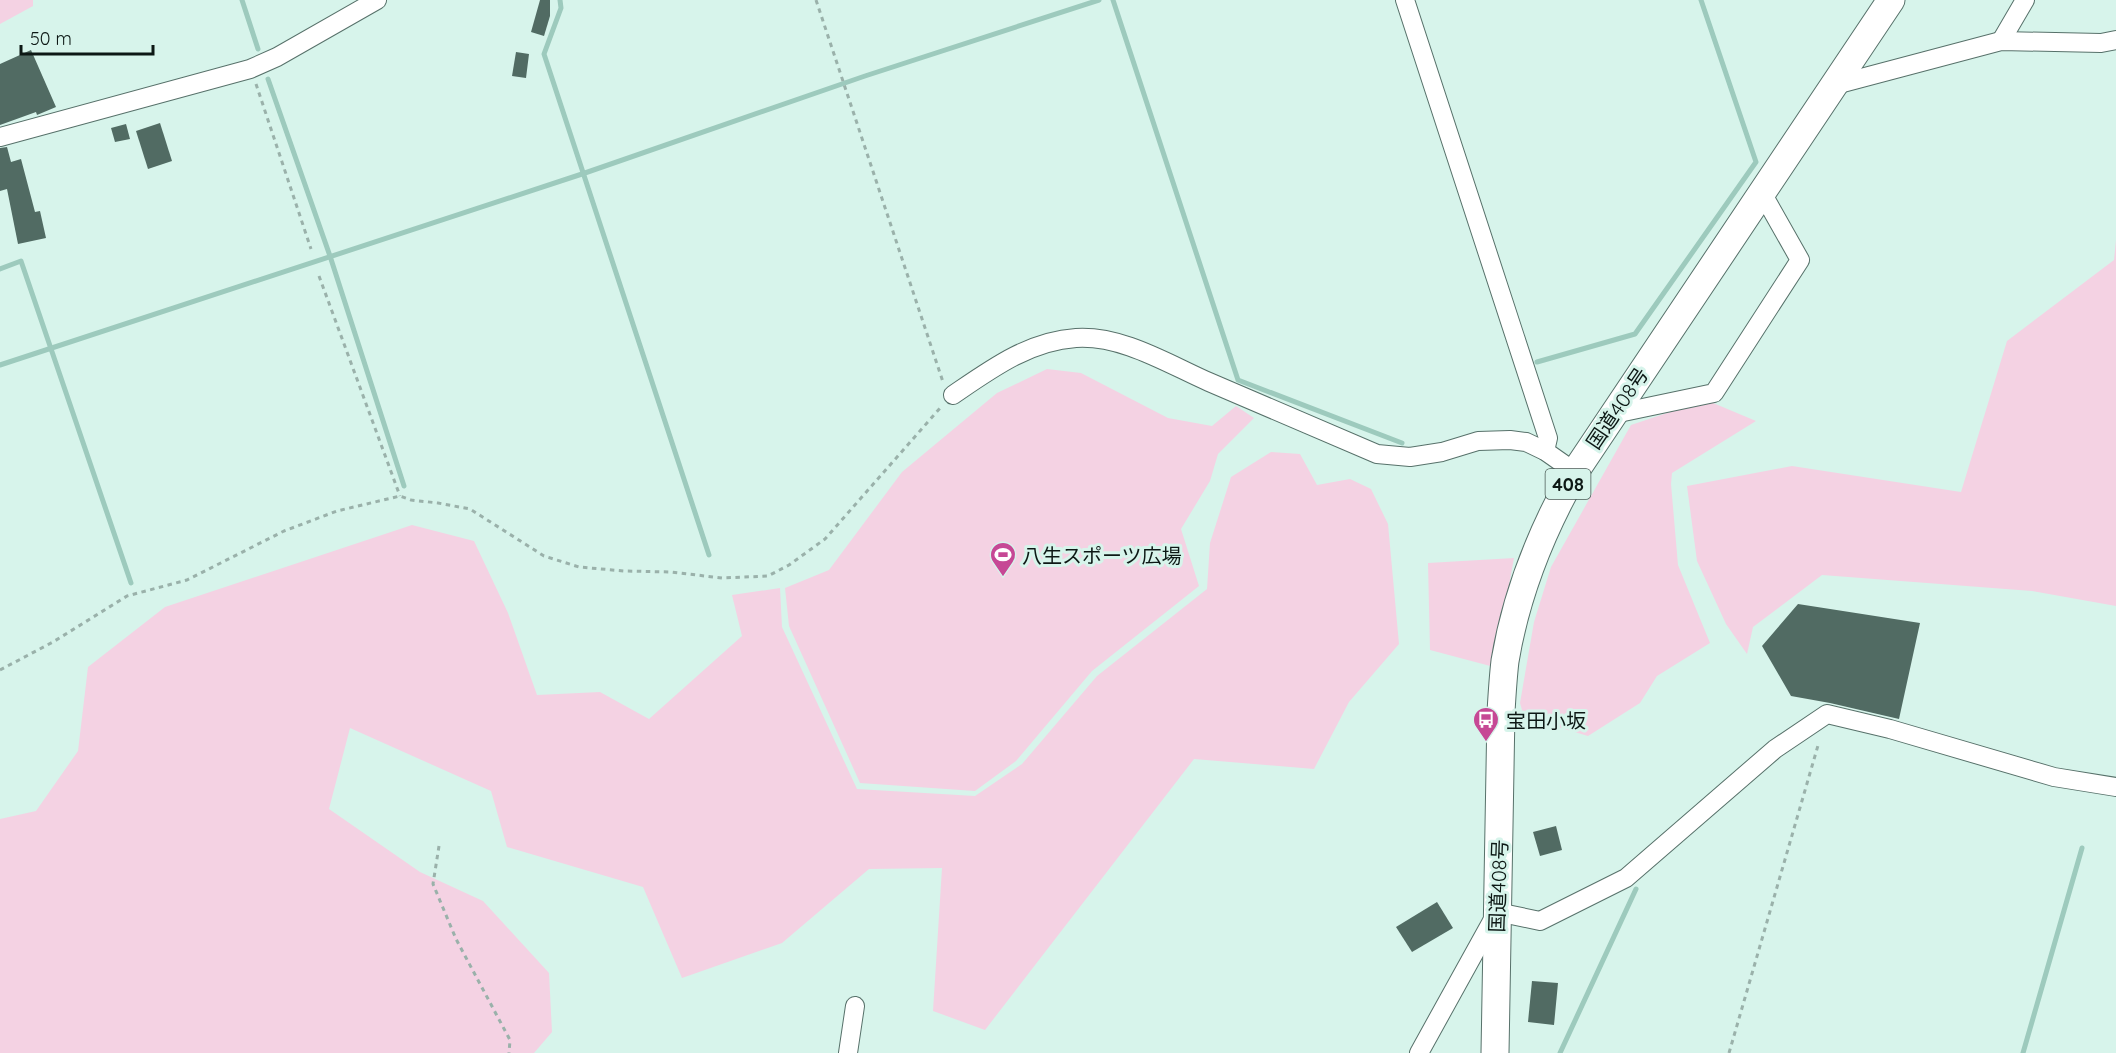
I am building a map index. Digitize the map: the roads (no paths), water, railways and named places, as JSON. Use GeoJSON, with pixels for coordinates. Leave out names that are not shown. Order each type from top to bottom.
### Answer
{"type":"FeatureCollection","features":[{"type":"Feature","properties":{"kind":"highway","name":"国道408号"},"geometry":{"type":"LineString","coordinates":[[1495,1053],[1501,712],[1505,662],[1528,572],[1548,522],[1575,472],[1891,0]]}},
{"type":"Feature","properties":{"kind":"street"},"geometry":{"type":"LineString","coordinates":[[0,137],[250,69],[277,57],[377,0]]}},
{"type":"Feature","properties":{"kind":"street"},"geometry":{"type":"LineString","coordinates":[[1405,0],[1548,438],[1545,451]]}},
{"type":"Feature","properties":{"kind":"street"},"geometry":{"type":"LineString","coordinates":[[2001,41],[2025,0]]}},
{"type":"Feature","properties":{"kind":"street"},"geometry":{"type":"LineString","coordinates":[[1834,85],[2001,41],[2101,44],[2116,40]]}},
{"type":"Feature","properties":{"kind":"street"},"geometry":{"type":"LineString","coordinates":[[1614,414],[1714,393],[1800,260],[1761,191]]}},
{"type":"Feature","properties":{"kind":"street"},"geometry":{"type":"LineString","coordinates":[[953,395],[1018,353],[1052,342],[1077,338],[1093,339],[1140,351],[1377,454],[1410,457],[1442,452],[1478,441],[1510,440],[1526,442],[1545,451],[1575,472]]}},
{"type":"Feature","properties":{"kind":"street"},"geometry":{"type":"LineString","coordinates":[[1419,1053],[1497,912],[1540,921],[1626,878],[1775,749],[1827,714],[1890,729],[2054,777],[2116,787]]}},
{"type":"Feature","properties":{"kind":"street"},"geometry":{"type":"LineString","coordinates":[[848,1053],[855,1006]]}},
{"type":"Feature","properties":{"kind":"waterway"},"geometry":{"type":"LineString","coordinates":[[242,0],[258,49]]}},
{"type":"Feature","properties":{"kind":"waterway"},"geometry":{"type":"LineString","coordinates":[[560,0],[561,8],[544,54],[709,555]]}},
{"type":"Feature","properties":{"kind":"waterway"},"geometry":{"type":"LineString","coordinates":[[0,365],[582,174],[865,76],[1099,0]]}},
{"type":"Feature","properties":{"kind":"waterway"},"geometry":{"type":"LineString","coordinates":[[1113,0],[1238,380],[1402,443]]}},
{"type":"Feature","properties":{"kind":"waterway"},"geometry":{"type":"LineString","coordinates":[[1537,362],[1635,334],[1756,162],[1701,0]]}},
{"type":"Feature","properties":{"kind":"waterway"},"geometry":{"type":"LineString","coordinates":[[268,79],[330,256],[404,486]]}},
{"type":"Feature","properties":{"kind":"waterway"},"geometry":{"type":"LineString","coordinates":[[0,269],[21,261],[131,583]]}},
{"type":"Feature","properties":{"kind":"waterway"},"geometry":{"type":"LineString","coordinates":[[2023,1053],[2082,848]]}},
{"type":"Feature","properties":{"kind":"waterway"},"geometry":{"type":"LineString","coordinates":[[1560,1053],[1636,889]]}},
{"type":"Feature","properties":{"kind":"place","name":"八生スポーツ広場"},"geometry":{"type":"Point","coordinates":[1003,578]}},
{"type":"Feature","properties":{"kind":"place","name":"宝田小坂"},"geometry":{"type":"Point","coordinates":[1486,743]}}]}
